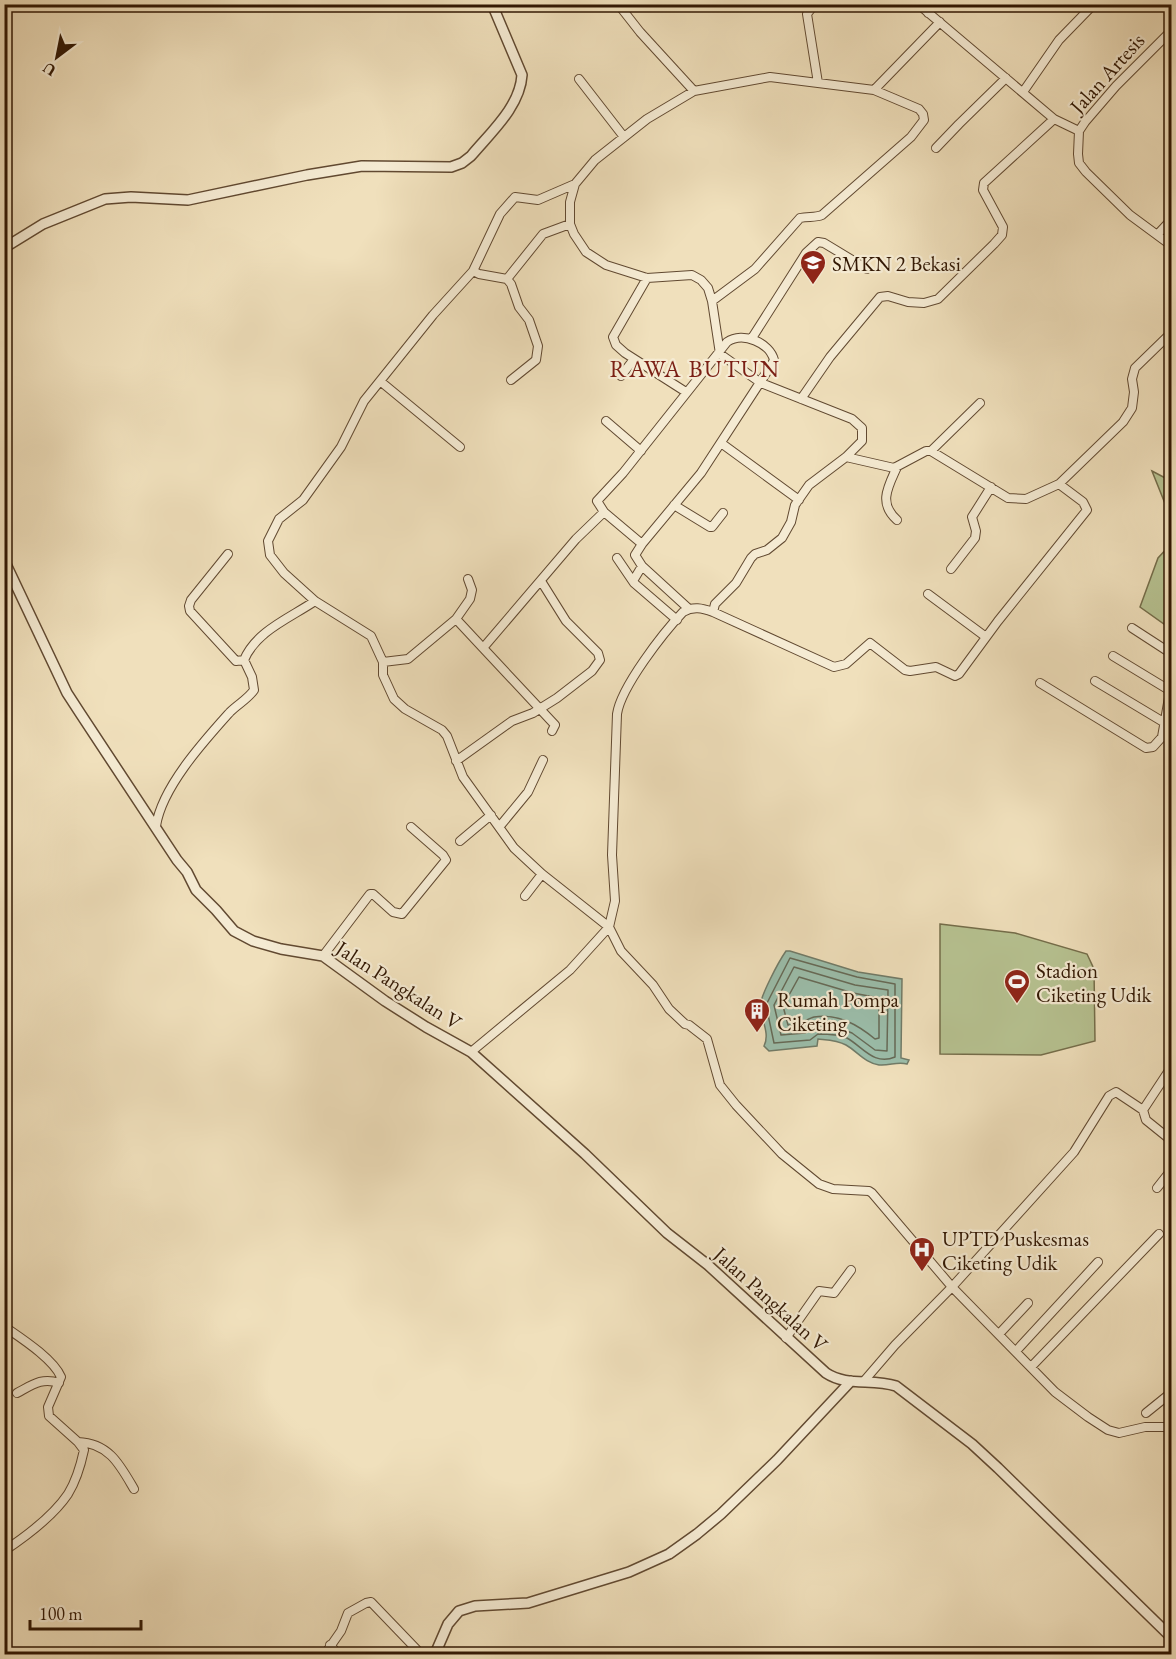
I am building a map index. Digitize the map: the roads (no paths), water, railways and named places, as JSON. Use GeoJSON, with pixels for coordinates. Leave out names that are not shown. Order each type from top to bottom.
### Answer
{"type":"FeatureCollection","features":[{"type":"Feature","properties":{"kind":"street"},"geometry":{"type":"LineString","coordinates":[[4,248],[43,224],[105,199],[131,196],[188,200],[362,166],[451,166],[462,163],[471,156],[516,101],[521,87],[522,75],[492,4]]}},
{"type":"Feature","properties":{"kind":"street"},"geometry":{"type":"LineString","coordinates":[[618,4],[640,32],[694,91]]}},
{"type":"Feature","properties":{"kind":"street"},"geometry":{"type":"LineString","coordinates":[[814,4],[807,14],[818,83]]}},
{"type":"Feature","properties":{"kind":"street"},"geometry":{"type":"LineString","coordinates":[[918,4],[1054,119],[1079,131]]}},
{"type":"Feature","properties":{"kind":"street"},"geometry":{"type":"LineString","coordinates":[[928,13],[936,4]]}},
{"type":"Feature","properties":{"kind":"street"},"geometry":{"type":"LineString","coordinates":[[1023,92],[1059,40],[1094,4]]}},
{"type":"Feature","properties":{"kind":"street"},"geometry":{"type":"LineString","coordinates":[[874,90],[940,22]]}},
{"type":"Feature","properties":{"kind":"street","name":"Jalan Artesis"},"geometry":{"type":"LineString","coordinates":[[1172,30],[1096,107],[1079,131],[1079,163],[1130,215],[1172,246]]}},
{"type":"Feature","properties":{"kind":"street"},"geometry":{"type":"LineString","coordinates":[[712,301],[755,269],[800,218],[822,215],[911,137],[923,123],[923,114],[919,109],[874,90],[770,77],[694,91],[624,137],[595,160],[575,184],[570,202],[570,224],[586,252],[606,265],[647,278],[692,275],[704,282],[712,301],[720,354],[760,383],[852,419],[862,429],[862,441],[846,457],[809,485],[795,506],[791,522],[782,538],[767,550],[755,554],[736,583],[716,604],[713,612]]}},
{"type":"Feature","properties":{"kind":"street"},"geometry":{"type":"LineString","coordinates":[[936,148],[1006,78]]}},
{"type":"Feature","properties":{"kind":"street"},"geometry":{"type":"LineString","coordinates":[[579,79],[624,137]]}},
{"type":"Feature","properties":{"kind":"street"},"geometry":{"type":"LineString","coordinates":[[801,399],[830,357],[880,297],[888,296],[908,302],[924,303],[938,299],[994,244],[1002,235],[1004,227],[983,190],[984,183],[1054,119]]}},
{"type":"Feature","properties":{"kind":"street"},"geometry":{"type":"LineString","coordinates":[[575,184],[538,200],[515,197],[500,214],[473,271],[433,315],[355,416],[331,462],[303,500],[279,519],[268,541],[270,555],[284,573],[315,602],[371,636],[383,662],[383,675],[394,699],[405,709],[442,730],[447,736],[463,777],[514,848],[542,874],[609,927],[621,951],[653,985],[669,1009],[706,1039],[720,1085],[782,1154],[819,1184],[833,1189],[864,1190],[872,1193],[952,1287],[1055,1392],[1088,1417],[1108,1430],[1123,1434],[1145,1427],[1172,1427]]}},
{"type":"Feature","properties":{"kind":"street"},"geometry":{"type":"LineString","coordinates":[[1158,234],[1172,219]]}},
{"type":"Feature","properties":{"kind":"street"},"geometry":{"type":"LineString","coordinates":[[507,279],[543,234],[570,224]]}},
{"type":"Feature","properties":{"kind":"street"},"geometry":{"type":"LineString","coordinates":[[752,338],[806,253],[818,242],[824,243],[867,269]]}},
{"type":"Feature","properties":{"kind":"street"},"geometry":{"type":"LineString","coordinates":[[473,271],[507,279],[519,307],[529,320],[538,346],[536,360],[511,380]]}},
{"type":"Feature","properties":{"kind":"street"},"geometry":{"type":"LineString","coordinates":[[647,278],[613,337],[616,345],[686,392]]}},
{"type":"Feature","properties":{"kind":"street"},"geometry":{"type":"LineString","coordinates":[[931,451],[1008,498],[1026,499],[1059,484],[1123,422],[1132,408],[1134,392],[1132,379],[1135,368],[1172,332]]}},
{"type":"Feature","properties":{"kind":"street"},"geometry":{"type":"LineString","coordinates":[[642,544],[604,512],[598,505],[600,496],[641,451],[686,392],[720,354],[727,342],[735,338],[752,338],[774,357],[760,383],[701,473],[635,555],[642,566],[689,609]]}},
{"type":"Feature","properties":{"kind":"street"},"geometry":{"type":"LineString","coordinates":[[621,376],[634,358]]}},
{"type":"Feature","properties":{"kind":"street"},"geometry":{"type":"LineString","coordinates":[[381,381],[460,447]]}},
{"type":"Feature","properties":{"kind":"street"},"geometry":{"type":"LineString","coordinates":[[846,457],[882,467],[897,467],[931,451],[980,403]]}},
{"type":"Feature","properties":{"kind":"street"},"geometry":{"type":"LineString","coordinates":[[606,421],[641,451]]}},
{"type":"Feature","properties":{"kind":"street"},"geometry":{"type":"LineString","coordinates":[[722,442],[799,500]]}},
{"type":"Feature","properties":{"kind":"street"},"geometry":{"type":"LineString","coordinates":[[897,467],[889,482],[886,504],[888,511],[897,520]]}},
{"type":"Feature","properties":{"kind":"street"},"geometry":{"type":"LineString","coordinates":[[471,1052],[570,970],[609,927],[615,901],[612,855],[618,705],[631,680],[683,612],[689,609],[703,609],[713,612],[834,667],[846,664],[870,643],[904,670],[936,667],[955,676],[1087,510],[1083,502],[1059,484]]}},
{"type":"Feature","properties":{"kind":"street"},"geometry":{"type":"LineString","coordinates":[[951,569],[975,538],[976,531],[972,517],[991,487]]}},
{"type":"Feature","properties":{"kind":"street"},"geometry":{"type":"LineString","coordinates":[[674,505],[710,527],[723,513]]}},
{"type":"Feature","properties":{"kind":"street"},"geometry":{"type":"LineString","coordinates":[[483,648],[576,539],[604,512]]}},
{"type":"Feature","properties":{"kind":"street"},"geometry":{"type":"LineString","coordinates":[[228,554],[191,600],[189,606],[190,611],[236,661],[244,660]]}},
{"type":"Feature","properties":{"kind":"street"},"geometry":{"type":"LineString","coordinates":[[618,558],[633,581],[677,620]]}},
{"type":"Feature","properties":{"kind":"street","name":"Jalan Pangkalan V"},"geometry":{"type":"LineString","coordinates":[[4,560],[68,693],[187,872],[196,890],[234,931],[253,941],[281,949],[324,956],[385,1001],[471,1052],[585,1154],[667,1233],[708,1265],[826,1373],[840,1381],[880,1381],[896,1386],[972,1444],[1172,1638]]}},
{"type":"Feature","properties":{"kind":"street"},"geometry":{"type":"LineString","coordinates":[[633,581],[642,566]]}},
{"type":"Feature","properties":{"kind":"street"},"geometry":{"type":"LineString","coordinates":[[383,662],[408,659],[456,619],[470,599],[472,590],[468,579]]}},
{"type":"Feature","properties":{"kind":"street"},"geometry":{"type":"LineString","coordinates":[[456,761],[512,721],[557,698],[592,671],[600,657],[566,621],[541,581]]}},
{"type":"Feature","properties":{"kind":"street"},"geometry":{"type":"LineString","coordinates":[[928,594],[986,637]]}},
{"type":"Feature","properties":{"kind":"street"},"geometry":{"type":"LineString","coordinates":[[244,660],[255,641],[315,602]]}},
{"type":"Feature","properties":{"kind":"street"},"geometry":{"type":"LineString","coordinates":[[456,619],[541,708],[555,725],[552,732]]}},
{"type":"Feature","properties":{"kind":"street"},"geometry":{"type":"LineString","coordinates":[[1132,628],[1172,654]]}},
{"type":"Feature","properties":{"kind":"street"},"geometry":{"type":"LineString","coordinates":[[1040,683],[1146,748],[1153,747],[1162,737],[1170,685],[1113,656]]}},
{"type":"Feature","properties":{"kind":"street"},"geometry":{"type":"LineString","coordinates":[[156,826],[160,808],[201,744],[254,690],[252,676],[244,660]]}},
{"type":"Feature","properties":{"kind":"street"},"geometry":{"type":"LineString","coordinates":[[1095,681],[1165,723]]}},
{"type":"Feature","properties":{"kind":"street"},"geometry":{"type":"LineString","coordinates":[[500,826],[528,792],[543,760]]}},
{"type":"Feature","properties":{"kind":"street"},"geometry":{"type":"LineString","coordinates":[[460,841],[491,815]]}},
{"type":"Feature","properties":{"kind":"street"},"geometry":{"type":"LineString","coordinates":[[324,956],[370,894],[373,894],[393,912],[402,914],[446,860],[411,827]]}},
{"type":"Feature","properties":{"kind":"street"},"geometry":{"type":"LineString","coordinates":[[525,896],[542,874]]}},
{"type":"Feature","properties":{"kind":"street"},"geometry":{"type":"LineString","coordinates":[[1143,1110],[1172,1066]]}},
{"type":"Feature","properties":{"kind":"street"},"geometry":{"type":"LineString","coordinates":[[864,1381],[1074,1152],[1109,1096],[1116,1092],[1143,1110],[1146,1120],[1172,1142]]}},
{"type":"Feature","properties":{"kind":"street"},"geometry":{"type":"LineString","coordinates":[[1157,1188],[1172,1168]]}},
{"type":"Feature","properties":{"kind":"street"},"geometry":{"type":"LineString","coordinates":[[1031,1367],[1159,1234]]}},
{"type":"Feature","properties":{"kind":"street"},"geometry":{"type":"LineString","coordinates":[[1016,1351],[1098,1262]]}},
{"type":"Feature","properties":{"kind":"street"},"geometry":{"type":"LineString","coordinates":[[786,1338],[819,1291],[834,1293],[851,1270]]}},
{"type":"Feature","properties":{"kind":"street"},"geometry":{"type":"LineString","coordinates":[[999,1334],[1028,1303]]}},
{"type":"Feature","properties":{"kind":"street"},"geometry":{"type":"LineString","coordinates":[[4,1551],[38,1526],[68,1494],[84,1450],[49,1416],[48,1407],[59,1383],[60,1373],[8,1329]]}},
{"type":"Feature","properties":{"kind":"street"},"geometry":{"type":"LineString","coordinates":[[17,1393],[41,1381],[49,1380],[59,1383]]}},
{"type":"Feature","properties":{"kind":"street"},"geometry":{"type":"LineString","coordinates":[[435,1654],[448,1624],[459,1611],[475,1606],[528,1603],[629,1572],[669,1554],[721,1514],[777,1460],[851,1381]]}},
{"type":"Feature","properties":{"kind":"street"},"geometry":{"type":"LineString","coordinates":[[1146,1413],[1172,1392]]}},
{"type":"Feature","properties":{"kind":"street"},"geometry":{"type":"LineString","coordinates":[[78,1442],[97,1445],[115,1459],[134,1490]]}},
{"type":"Feature","properties":{"kind":"street"},"geometry":{"type":"LineString","coordinates":[[325,1654],[341,1631],[348,1613],[371,1602],[421,1654]]}},
{"type":"Feature","properties":{"kind":"street"},"geometry":{"type":"LineString","coordinates":[[330,1645],[338,1654]]}},
{"type":"Feature","properties":{"kind":"water"},"geometry":{"type":"Polygon","coordinates":[[[786,951],[858,972],[902,979],[901,1058],[909,1060],[907,1064],[874,1064],[846,1045],[836,1041],[818,1039],[817,1046],[769,1051],[764,1046],[766,1032],[760,1008],[770,980],[786,951]]]}},
{"type":"Feature","properties":{"kind":"place","name":"SMKN 2 Bekasi"},"geometry":{"type":"Point","coordinates":[813,286]}},
{"type":"Feature","properties":{"kind":"place","name":"Stadion Ciketing Udik"},"geometry":{"type":"Point","coordinates":[1017,1005]}},
{"type":"Feature","properties":{"kind":"place","name":"Rumah Pompa Ciketing"},"geometry":{"type":"Point","coordinates":[757,1034]}},
{"type":"Feature","properties":{"kind":"place","name":"UPTD Puskesmas Ciketing Udik"},"geometry":{"type":"Point","coordinates":[922,1273]}},
{"type":"Feature","properties":{"kind":"district","name":"RAWA BUTUN"},"geometry":{"type":"Point","coordinates":[695,368]}}]}
